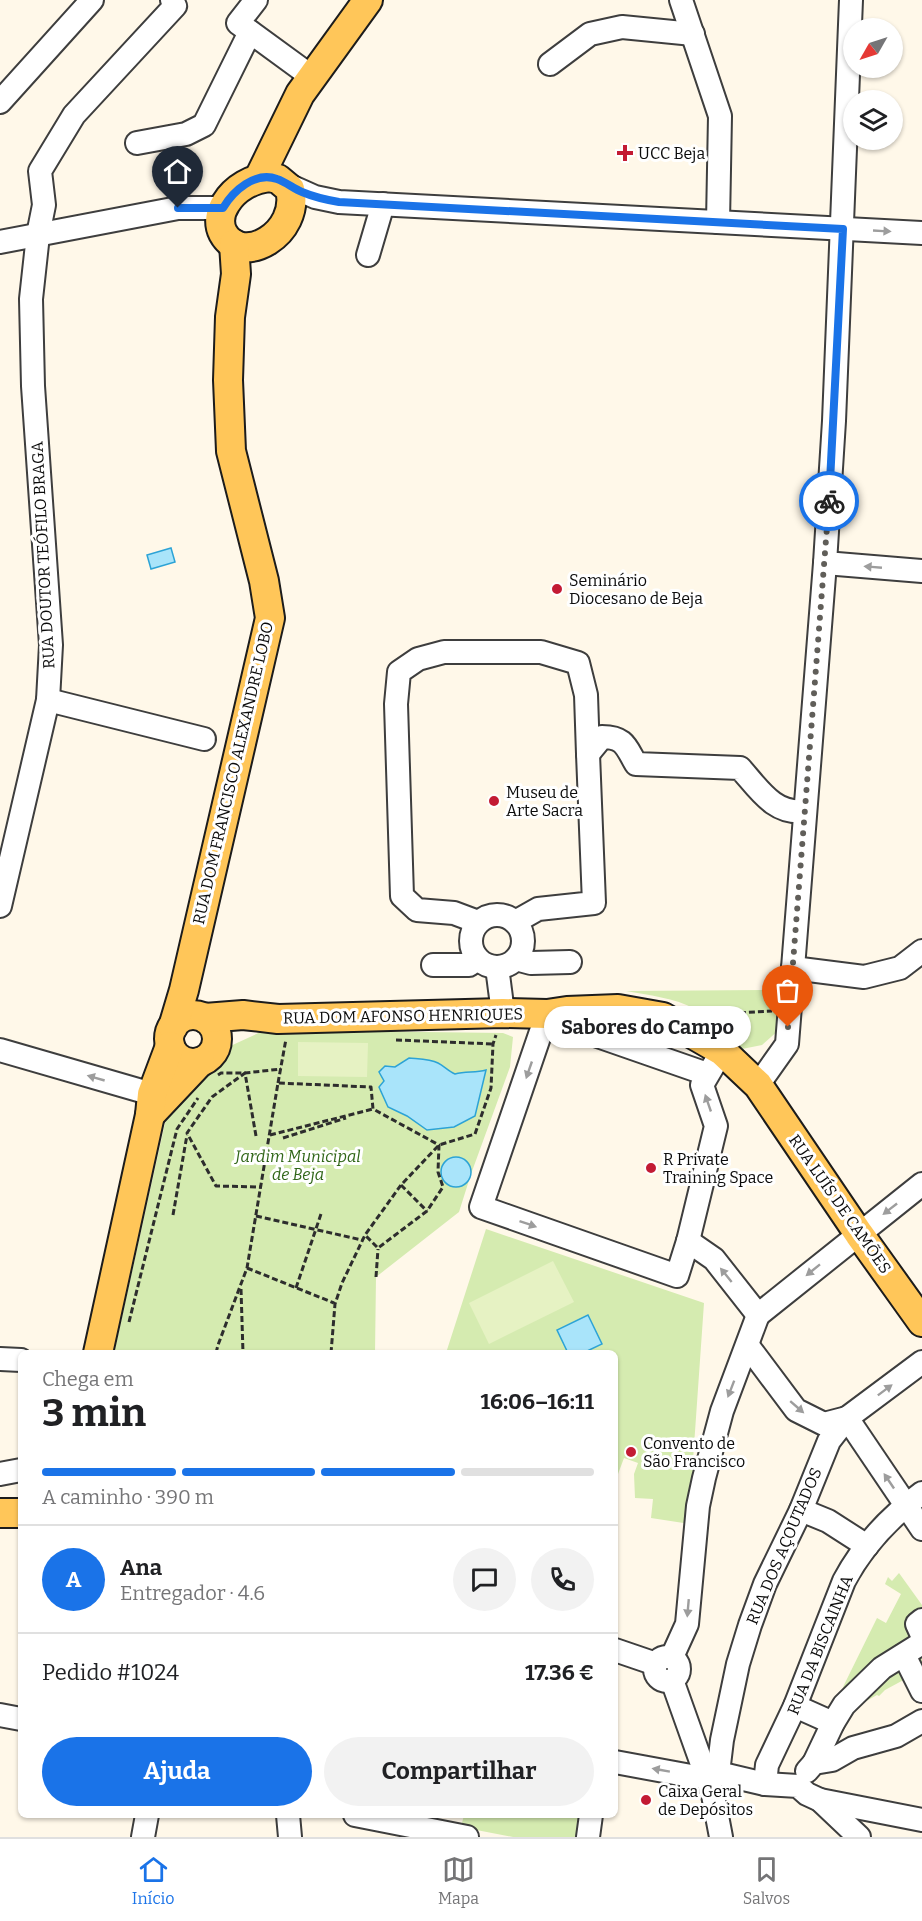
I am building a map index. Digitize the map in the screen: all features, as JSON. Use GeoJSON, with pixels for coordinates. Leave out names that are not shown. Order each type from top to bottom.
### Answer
{"type":"FeatureCollection","features":[{"type":"Feature","properties":{"kind":"main road"},"geometry":{"type":"LineString","coordinates":[[274,180],[279,134],[300,94],[368,0]]}},
{"type":"Feature","properties":{"kind":"main road"},"geometry":{"type":"LineString","coordinates":[[274,180],[290,189],[292,206],[284,226],[267,242],[234,233],[235,193],[243,186],[274,180]]}},
{"type":"Feature","properties":{"kind":"main road","name":"RUA DOM FRANCISCO ALEXANDRE LOBO"},"geometry":{"type":"LineString","coordinates":[[195,1010],[270,618],[264,581],[231,451],[228,380],[230,317],[236,274],[234,233]]}},
{"type":"Feature","properties":{"kind":"main road","name":"RUA DOM AFONSO HENRIQUES"},"geometry":{"type":"LineString","coordinates":[[195,1010],[243,1015],[282,1028],[503,1013],[618,1009],[663,1017],[714,1063],[758,1086]]}},
{"type":"Feature","properties":{"kind":"main road"},"geometry":{"type":"LineString","coordinates":[[99,1350],[151,1105],[172,1036],[181,1018],[195,1010],[215,1029],[217,1043],[209,1064]]}},
{"type":"Feature","properties":{"kind":"main road"},"geometry":{"type":"LineString","coordinates":[[151,1105],[209,1064],[239,1032],[282,1028]]}},
{"type":"Feature","properties":{"kind":"main road"},"geometry":{"type":"LineString","coordinates":[[172,1036],[179,1058],[209,1064]]}},
{"type":"Feature","properties":{"kind":"main road","name":"RUA LUÍS DE CAMÕES"},"geometry":{"type":"LineString","coordinates":[[758,1086],[922,1322]]}},
{"type":"Feature","properties":{"kind":"main road"},"geometry":{"type":"LineString","coordinates":[[0,1514],[18,1513]]}},
{"type":"Feature","properties":{"kind":"street"},"geometry":{"type":"LineString","coordinates":[[0,102],[92,0]]}},
{"type":"Feature","properties":{"kind":"street","name":"RUA DOUTOR TEÓFILO BRAGA"},"geometry":{"type":"LineString","coordinates":[[0,906],[48,700],[51,645],[32,375],[31,299],[38,235],[44,205],[40,171],[74,115],[175,6],[172,0]]}},
{"type":"Feature","properties":{"kind":"street"},"geometry":{"type":"LineString","coordinates":[[256,0],[238,23],[312,77]]}},
{"type":"Feature","properties":{"kind":"street"},"geometry":{"type":"LineString","coordinates":[[681,0],[720,116],[718,222]]}},
{"type":"Feature","properties":{"kind":"street"},"geometry":{"type":"LineString","coordinates":[[758,1086],[787,1044],[790,1010],[834,421],[851,0]]}},
{"type":"Feature","properties":{"kind":"street"},"geometry":{"type":"LineString","coordinates":[[550,64],[590,34],[622,27],[693,34]]}},
{"type":"Feature","properties":{"kind":"street"},"geometry":{"type":"LineString","coordinates":[[137,143],[186,134],[204,125],[250,32]]}},
{"type":"Feature","properties":{"kind":"street"},"geometry":{"type":"LineString","coordinates":[[274,180],[315,197],[339,202],[922,233]]}},
{"type":"Feature","properties":{"kind":"street"},"geometry":{"type":"LineString","coordinates":[[284,226],[304,213],[339,202]]}},
{"type":"Feature","properties":{"kind":"street"},"geometry":{"type":"LineString","coordinates":[[368,255],[383,204]]}},
{"type":"Feature","properties":{"kind":"street"},"geometry":{"type":"LineString","coordinates":[[0,242],[178,208],[234,233]]}},
{"type":"Feature","properties":{"kind":"street"},"geometry":{"type":"LineString","coordinates":[[825,563],[922,571]]}},
{"type":"Feature","properties":{"kind":"street"},"geometry":{"type":"LineString","coordinates":[[478,922],[454,914],[417,910],[402,896],[396,704],[399,672],[418,659],[444,652],[541,652],[578,663],[586,695],[594,903],[538,909],[515,922]]}},
{"type":"Feature","properties":{"kind":"street"},"geometry":{"type":"LineString","coordinates":[[48,700],[204,740]]}},
{"type":"Feature","properties":{"kind":"street"},"geometry":{"type":"LineString","coordinates":[[588,754],[602,737],[615,737],[624,743],[636,764],[740,768],[774,805],[793,813],[805,812]]}},
{"type":"Feature","properties":{"kind":"street"},"geometry":{"type":"LineString","coordinates":[[497,962],[523,944],[523,936],[515,922],[501,915],[493,915],[478,922],[473,929],[471,944],[497,962],[503,1013]]}},
{"type":"Feature","properties":{"kind":"street"},"geometry":{"type":"LineString","coordinates":[[793,968],[864,977],[900,968],[922,951]]}},
{"type":"Feature","properties":{"kind":"street"},"geometry":{"type":"LineString","coordinates":[[433,965],[570,962]]}},
{"type":"Feature","properties":{"kind":"street"},"geometry":{"type":"LineString","coordinates":[[557,1012],[592,1034],[714,1063],[702,1085],[716,1126],[688,1241],[677,1276],[481,1207],[557,1012]]}},
{"type":"Feature","properties":{"kind":"street"},"geometry":{"type":"LineString","coordinates":[[0,1050],[151,1105]]}},
{"type":"Feature","properties":{"kind":"street"},"geometry":{"type":"LineString","coordinates":[[721,1837],[713,1795],[713,1774],[672,1680],[661,1679],[656,1672],[687,1624],[698,1506],[722,1411],[758,1315],[922,1184]]}},
{"type":"Feature","properties":{"kind":"street"},"geometry":{"type":"LineString","coordinates":[[688,1241],[714,1259],[758,1315]]}},
{"type":"Feature","properties":{"kind":"street"},"geometry":{"type":"LineString","coordinates":[[748,1346],[796,1410],[824,1424],[847,1418],[914,1499],[922,1529]]}},
{"type":"Feature","properties":{"kind":"street"},"geometry":{"type":"LineString","coordinates":[[0,1359],[18,1360]]}},
{"type":"Feature","properties":{"kind":"street","name":"RUA DOS AÇOUTADOS"},"geometry":{"type":"LineString","coordinates":[[713,1774],[738,1664],[750,1625],[782,1546],[801,1510],[828,1441],[847,1418],[922,1362]]}},
{"type":"Feature","properties":{"kind":"street"},"geometry":{"type":"LineString","coordinates":[[0,1474],[18,1471]]}},
{"type":"Feature","properties":{"kind":"street","name":"RUA DA BISCAINHA"},"geometry":{"type":"LineString","coordinates":[[765,1784],[767,1765],[795,1706],[844,1581],[855,1560],[914,1499]]}},
{"type":"Feature","properties":{"kind":"street"},"geometry":{"type":"LineString","coordinates":[[801,1510],[828,1521],[867,1546]]}},
{"type":"Feature","properties":{"kind":"street"},"geometry":{"type":"LineString","coordinates":[[922,1620],[916,1624],[922,1635]]}},
{"type":"Feature","properties":{"kind":"street"},"geometry":{"type":"LineString","coordinates":[[798,1786],[809,1767],[814,1763],[832,1723],[844,1705],[882,1668],[913,1649],[922,1691]]}},
{"type":"Feature","properties":{"kind":"street"},"geometry":{"type":"LineString","coordinates":[[618,1651],[664,1661]]}},
{"type":"Feature","properties":{"kind":"street"},"geometry":{"type":"LineString","coordinates":[[795,1706],[832,1723]]}},
{"type":"Feature","properties":{"kind":"street"},"geometry":{"type":"LineString","coordinates":[[0,1715],[18,1718]]}},
{"type":"Feature","properties":{"kind":"street"},"geometry":{"type":"LineString","coordinates":[[814,1763],[832,1760],[853,1748],[896,1736],[922,1721]]}},
{"type":"Feature","properties":{"kind":"street"},"geometry":{"type":"LineString","coordinates":[[896,1736],[922,1740]]}},
{"type":"Feature","properties":{"kind":"street"},"geometry":{"type":"LineString","coordinates":[[618,1763],[691,1776],[713,1774],[765,1784],[798,1786],[807,1794],[820,1800],[922,1820]]}},
{"type":"Feature","properties":{"kind":"street"},"geometry":{"type":"LineString","coordinates":[[820,1800],[859,1837]]}},
{"type":"Feature","properties":{"kind":"street"},"geometry":{"type":"LineString","coordinates":[[143,1837],[146,1818]]}},
{"type":"Feature","properties":{"kind":"street"},"geometry":{"type":"LineString","coordinates":[[288,1818],[290,1837]]}},
{"type":"Feature","properties":{"kind":"street"},"geometry":{"type":"LineString","coordinates":[[363,1818],[392,1829],[456,1831]]}},
{"type":"Feature","properties":{"kind":"street"},"geometry":{"type":"LineString","coordinates":[[588,1837],[591,1818]]}},
{"type":"Feature","properties":{"kind":"path"},"geometry":{"type":"LineString","coordinates":[[698,1016],[790,1010]]}},
{"type":"Feature","properties":{"kind":"path"},"geometry":{"type":"LineString","coordinates":[[331,1350],[335,1304],[365,1235],[401,1185],[439,1145],[475,1134],[491,1088],[493,1044],[503,1013]]}},
{"type":"Feature","properties":{"kind":"path"},"geometry":{"type":"LineString","coordinates":[[217,1350],[247,1268],[281,1069],[282,1028]]}},
{"type":"Feature","properties":{"kind":"path"},"geometry":{"type":"LineString","coordinates":[[387,1039],[493,1044]]}},
{"type":"Feature","properties":{"kind":"path"},"geometry":{"type":"LineString","coordinates":[[209,1064],[220,1073],[281,1069]]}},
{"type":"Feature","properties":{"kind":"path"},"geometry":{"type":"LineString","coordinates":[[173,1215],[187,1133],[212,1097],[244,1073]]}},
{"type":"Feature","properties":{"kind":"path"},"geometry":{"type":"LineString","coordinates":[[244,1073],[256,1136]]}},
{"type":"Feature","properties":{"kind":"path"},"geometry":{"type":"LineString","coordinates":[[278,1083],[371,1087],[373,1109]]}},
{"type":"Feature","properties":{"kind":"path"},"geometry":{"type":"LineString","coordinates":[[127,1331],[177,1129],[200,1096]]}},
{"type":"Feature","properties":{"kind":"path"},"geometry":{"type":"LineString","coordinates":[[269,1135],[373,1109],[439,1145]]}},
{"type":"Feature","properties":{"kind":"path"},"geometry":{"type":"LineString","coordinates":[[283,1138],[373,1109]]}},
{"type":"Feature","properties":{"kind":"path"},"geometry":{"type":"LineString","coordinates":[[187,1133],[216,1186],[261,1187]]}},
{"type":"Feature","properties":{"kind":"path"},"geometry":{"type":"LineString","coordinates":[[375,1277],[378,1248],[427,1211],[443,1187],[438,1172],[439,1145]]}},
{"type":"Feature","properties":{"kind":"path"},"geometry":{"type":"LineString","coordinates":[[401,1185],[427,1211]]}},
{"type":"Feature","properties":{"kind":"path"},"geometry":{"type":"LineString","coordinates":[[296,1288],[321,1214]]}},
{"type":"Feature","properties":{"kind":"path"},"geometry":{"type":"LineString","coordinates":[[256,1215],[362,1240]]}},
{"type":"Feature","properties":{"kind":"path"},"geometry":{"type":"LineString","coordinates":[[365,1235],[378,1248]]}},
{"type":"Feature","properties":{"kind":"path"},"geometry":{"type":"LineString","coordinates":[[247,1268],[335,1304]]}},
{"type":"Feature","properties":{"kind":"path"},"geometry":{"type":"LineString","coordinates":[[241,1286],[243,1350]]}},
{"type":"Feature","properties":{"kind":"green space"},"geometry":{"type":"Polygon","coordinates":[[[780,990],[780,1029],[762,1045],[742,1049],[721,1027],[687,1005],[626,991],[780,990]]]}},
{"type":"Feature","properties":{"kind":"green space","name":"Jardim Municipal de Beja"},"geometry":{"type":"Polygon","coordinates":[[[265,1030],[503,1033],[513,1037],[510,1067],[459,1212],[376,1277],[375,1350],[115,1350],[165,1123],[192,1079],[226,1048],[265,1030]]]}},
{"type":"Feature","properties":{"kind":"green space"},"geometry":{"type":"Polygon","coordinates":[[[298,1042],[368,1043],[367,1077],[298,1076],[298,1042]]]}},
{"type":"Feature","properties":{"kind":"green space"},"geometry":{"type":"Polygon","coordinates":[[[486,1229],[704,1303],[693,1460],[703,1461],[690,1524],[651,1518],[653,1499],[635,1498],[634,1474],[638,1463],[624,1458],[618,1474],[618,1350],[447,1350],[486,1229]]]}},
{"type":"Feature","properties":{"kind":"green space"},"geometry":{"type":"Polygon","coordinates":[[[553,1261],[574,1302],[489,1344],[469,1303],[553,1261]]]}},
{"type":"Feature","properties":{"kind":"green space"},"geometry":{"type":"Polygon","coordinates":[[[899,1573],[922,1605],[922,1670],[885,1690],[879,1696],[859,1705],[840,1727],[830,1720],[844,1685],[877,1618],[886,1623],[901,1594],[885,1584],[888,1577],[892,1581],[899,1573]]]}},
{"type":"Feature","properties":{"kind":"green space"},"geometry":{"type":"Polygon","coordinates":[[[463,1818],[584,1818],[581,1837],[513,1837],[461,1827],[463,1818]]]}},
{"type":"Feature","properties":{"kind":"water"},"geometry":{"type":"Polygon","coordinates":[[[171,548],[175,562],[151,569],[147,555],[171,548]]]}},
{"type":"Feature","properties":{"kind":"water"},"geometry":{"type":"Polygon","coordinates":[[[409,1058],[435,1062],[455,1074],[486,1070],[475,1116],[454,1127],[427,1130],[407,1116],[388,1107],[379,1087],[384,1081],[379,1072],[385,1066],[395,1067],[409,1058]]]}},
{"type":"Feature","properties":{"kind":"water"},"geometry":{"type":"Polygon","coordinates":[[[456,1157],[467,1161],[471,1172],[467,1183],[456,1187],[445,1183],[441,1172],[445,1161],[456,1157]]]}},
{"type":"Feature","properties":{"kind":"water"},"geometry":{"type":"Polygon","coordinates":[[[588,1315],[602,1344],[589,1350],[567,1350],[557,1330],[588,1315]]]}},
{"type":"Feature","properties":{"kind":"way so far"},"geometry":{"type":"LineString","coordinates":[[788,1027],[829,501]]}},
{"type":"Feature","properties":{"kind":"place","name":"UCC Beja"},"geometry":{"type":"Point","coordinates":[625,153]}},
{"type":"Feature","properties":{"kind":"place","name":"Seminário Diocesano de Beja"},"geometry":{"type":"Point","coordinates":[557,589]}},
{"type":"Feature","properties":{"kind":"place","name":"Museu de Arte Sacra"},"geometry":{"type":"Point","coordinates":[494,801]}},
{"type":"Feature","properties":{"kind":"place","name":"Sabores do Campo"},"geometry":{"type":"Point","coordinates":[788,1027]}},
{"type":"Feature","properties":{"kind":"place","name":"R Private Training Space"},"geometry":{"type":"Point","coordinates":[651,1168]}},
{"type":"Feature","properties":{"kind":"place","name":"Convento de São Francisco"},"geometry":{"type":"Point","coordinates":[631,1452]}},
{"type":"Feature","properties":{"kind":"place","name":"Caixa Geral de Depósitos"},"geometry":{"type":"Point","coordinates":[646,1800]}},
{"type":"Feature","properties":{"kind":"route"},"geometry":{"type":"LineString","coordinates":[[178,208],[223,208],[228,199],[243,186],[259,178],[269,177],[315,197],[339,202],[843,229],[829,501]]}}]}
